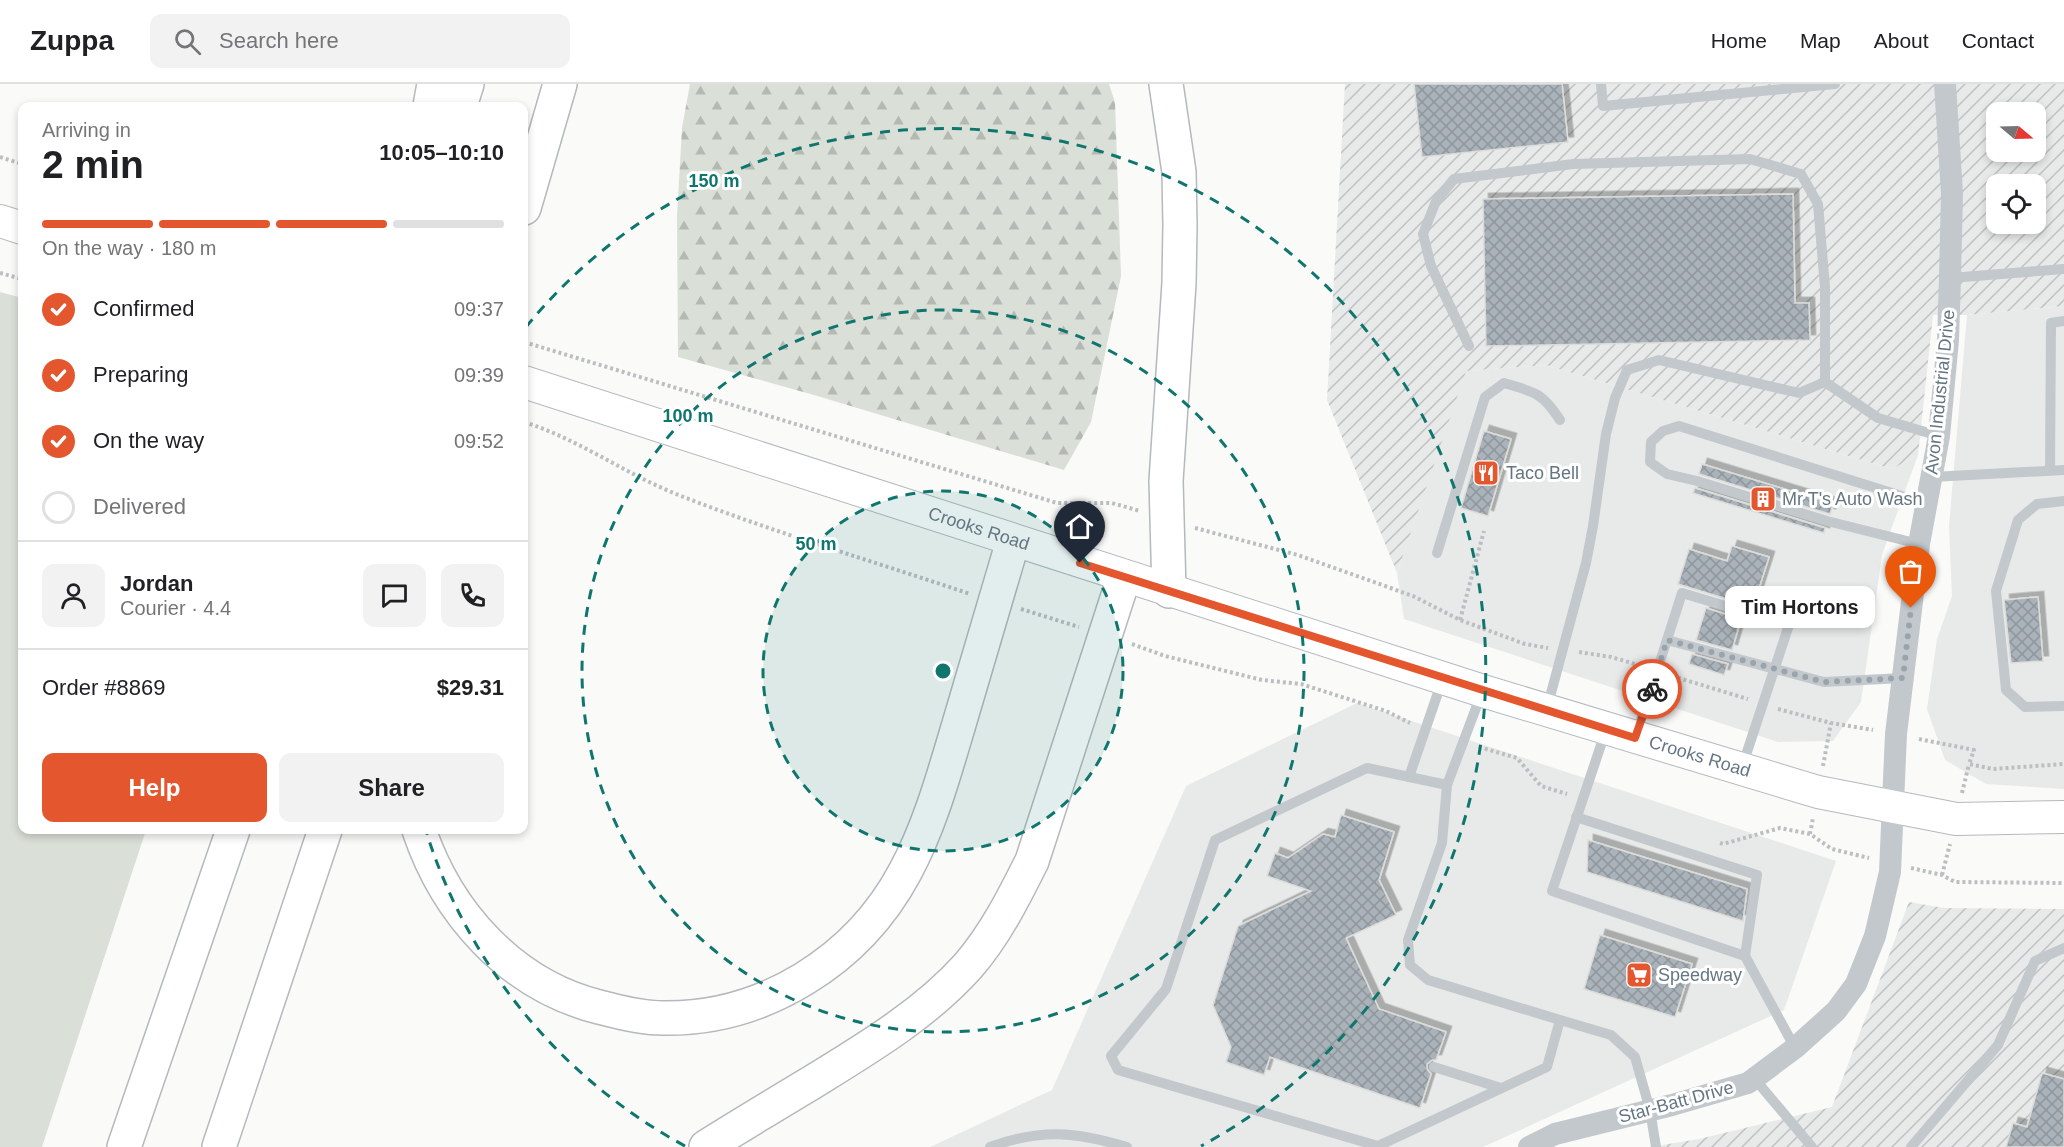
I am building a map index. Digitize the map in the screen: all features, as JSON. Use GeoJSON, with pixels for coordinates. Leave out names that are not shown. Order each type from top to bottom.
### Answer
{"type":"FeatureCollection","features":[{"type":"Feature","properties":{"kind":"highway"},"geometry":{"type":"LineString","coordinates":[[431,102],[434,84]]}},
{"type":"Feature","properties":{"kind":"highway"},"geometry":{"type":"LineString","coordinates":[[461,102],[466,84]]}},
{"type":"Feature","properties":{"kind":"highway"},"geometry":{"type":"LineString","coordinates":[[528,194],[560,84]]}},
{"type":"Feature","properties":{"kind":"highway"},"geometry":{"type":"LineString","coordinates":[[1166,84],[1179,172],[1180,225],[1179,283],[1167,461],[1166,518],[1169,591]]}},
{"type":"Feature","properties":{"kind":"highway"},"geometry":{"type":"LineString","coordinates":[[420,834],[439,879],[469,923],[486,942],[511,963],[536,981],[565,996],[632,1015],[663,1018],[726,1011],[787,990],[816,972],[844,950],[866,928],[887,901],[905,872],[922,837],[940,787],[1013,541]]}},
{"type":"Feature","properties":{"kind":"highway"},"geometry":{"type":"LineString","coordinates":[[706,1147],[881,1038],[919,1011],[968,966],[991,935],[1007,910],[1032,861],[1124,577]]}},
{"type":"Feature","properties":{"kind":"highway"},"geometry":{"type":"LineString","coordinates":[[124,1147],[232,834]]}},
{"type":"Feature","properties":{"kind":"highway"},"geometry":{"type":"LineString","coordinates":[[219,1147],[325,834]]}},
{"type":"Feature","properties":{"kind":"main road"},"geometry":{"type":"LineString","coordinates":[[0,221],[18,227]]}},
{"type":"Feature","properties":{"kind":"main road","name":"Crooks Road"},"geometry":{"type":"LineString","coordinates":[[528,383],[1483,692],[1818,792],[1956,819],[2064,818]]}},
{"type":"Feature","properties":{"kind":"street","name":"Avon Industrial Drive"},"geometry":{"type":"LineString","coordinates":[[1891,806],[1896,734],[1919,544],[1939,436],[1948,340],[1952,193],[1945,84]]}},
{"type":"Feature","properties":{"kind":"street","name":"Star-Batt Drive"},"geometry":{"type":"LineString","coordinates":[[1529,1147],[1555,1134],[1748,1083],[1795,1048],[1836,1011],[1857,984],[1875,936],[1890,872],[1891,806]]}},
{"type":"Feature","properties":{"kind":"lane"},"geometry":{"type":"LineString","coordinates":[[1601,84],[1603,106],[1835,84]]}},
{"type":"Feature","properties":{"kind":"lane"},"geometry":{"type":"LineString","coordinates":[[1469,346],[1431,266],[1423,234],[1436,201],[1455,179],[1573,164],[1750,159],[1801,174],[1818,204],[1825,287],[1825,382]]}},
{"type":"Feature","properties":{"kind":"lane"},"geometry":{"type":"LineString","coordinates":[[1950,278],[2064,269]]}},
{"type":"Feature","properties":{"kind":"lane"},"geometry":{"type":"LineString","coordinates":[[2050,470],[2051,323],[2064,321]]}},
{"type":"Feature","properties":{"kind":"lane"},"geometry":{"type":"LineString","coordinates":[[1546,711],[1593,526],[1615,398],[1627,370],[1659,360],[1798,393],[1825,382]]}},
{"type":"Feature","properties":{"kind":"lane"},"geometry":{"type":"LineString","coordinates":[[1825,382],[1878,418],[1939,436]]}},
{"type":"Feature","properties":{"kind":"lane"},"geometry":{"type":"LineString","coordinates":[[1437,553],[1485,397],[1504,383],[1530,390],[1548,400],[1560,420]]}},
{"type":"Feature","properties":{"kind":"lane"},"geometry":{"type":"LineString","coordinates":[[1919,544],[1827,521],[1667,474],[1650,462],[1651,442],[1663,431],[1679,426],[1927,504]]}},
{"type":"Feature","properties":{"kind":"lane"},"geometry":{"type":"LineString","coordinates":[[1932,477],[2064,470]]}},
{"type":"Feature","properties":{"kind":"lane"},"geometry":{"type":"LineString","coordinates":[[2064,501],[2037,504],[2018,520],[1996,591],[2006,690],[2025,707],[2064,706]]}},
{"type":"Feature","properties":{"kind":"lane"},"geometry":{"type":"LineString","coordinates":[[1741,770],[1789,625],[1682,593],[1658,671],[1582,799],[1552,891],[1745,956]]}},
{"type":"Feature","properties":{"kind":"lane"},"geometry":{"type":"LineString","coordinates":[[1667,640],[1824,682],[1903,678]]}},
{"type":"Feature","properties":{"kind":"lane"},"geometry":{"type":"LineString","coordinates":[[1409,777],[1443,678]]}},
{"type":"Feature","properties":{"kind":"lane"},"geometry":{"type":"LineString","coordinates":[[1483,692],[1447,785],[1442,843],[1408,940],[1410,965],[1428,980],[1443,986],[1611,1035],[1635,1057],[1650,1110],[1656,1147]]}},
{"type":"Feature","properties":{"kind":"lane"},"geometry":{"type":"LineString","coordinates":[[1447,785],[1367,768],[1215,840],[1166,989],[1111,1056],[1118,1070],[1378,1146],[1548,1067],[1560,1020]]}},
{"type":"Feature","properties":{"kind":"lane"},"geometry":{"type":"LineString","coordinates":[[1576,817],[1757,875],[1745,956],[1795,1048]]}},
{"type":"Feature","properties":{"kind":"lane"},"geometry":{"type":"LineString","coordinates":[[1911,1147],[1998,1046],[2035,961],[2064,948]]}},
{"type":"Feature","properties":{"kind":"lane"},"geometry":{"type":"LineString","coordinates":[[1434,1067],[1501,1088]]}},
{"type":"Feature","properties":{"kind":"lane"},"geometry":{"type":"LineString","coordinates":[[1754,1078],[1812,1147]]}},
{"type":"Feature","properties":{"kind":"lane"},"geometry":{"type":"LineString","coordinates":[[990,1147],[1043,1133],[1089,1136],[1127,1147]]}},
{"type":"Feature","properties":{"kind":"path"},"geometry":{"type":"LineString","coordinates":[[0,157],[18,163]]}},
{"type":"Feature","properties":{"kind":"path"},"geometry":{"type":"LineString","coordinates":[[0,273],[18,278]]}},
{"type":"Feature","properties":{"kind":"path"},"geometry":{"type":"LineString","coordinates":[[528,343],[1057,503],[1112,503],[1203,531],[1298,555],[1413,596],[1460,620],[1525,644],[1611,657],[1831,723],[1974,750],[1969,764],[1993,769],[2064,764]]}},
{"type":"Feature","properties":{"kind":"path"},"geometry":{"type":"LineString","coordinates":[[528,423],[549,430],[675,493],[793,535],[1165,656],[1262,680],[1301,684],[1386,711],[1426,729]]}},
{"type":"Feature","properties":{"kind":"path"},"geometry":{"type":"LineString","coordinates":[[1460,620],[1484,531]]}},
{"type":"Feature","properties":{"kind":"path"},"geometry":{"type":"LineString","coordinates":[[1464,743],[1517,758],[1541,786],[1582,799]]}},
{"type":"Feature","properties":{"kind":"path"},"geometry":{"type":"LineString","coordinates":[[1712,841],[1723,844],[1780,828],[1810,834],[1832,849],[1942,875],[1955,882],[2064,883]]}},
{"type":"Feature","properties":{"kind":"shaded area"},"geometry":{"type":"Polygon","coordinates":[[[1345,84],[2064,84],[2064,306],[1967,315],[1933,315],[1918,455],[1892,469],[1546,365],[1466,371],[1397,573],[1327,400],[1345,84]]]}},
{"type":"Feature","properties":{"kind":"shaded area"},"geometry":{"type":"Polygon","coordinates":[[[2064,306],[2064,789],[1986,784],[1945,760],[1927,709],[1937,639],[1952,596],[1949,526],[1967,315],[2064,306]]]}},
{"type":"Feature","properties":{"kind":"shaded area"},"geometry":{"type":"Polygon","coordinates":[[[1546,365],[1892,469],[1918,455],[1882,555],[1861,702],[1833,741],[1778,742],[1404,619],[1397,573],[1465,371],[1546,365]]]}},
{"type":"Feature","properties":{"kind":"shaded area"},"geometry":{"type":"Polygon","coordinates":[[[1357,703],[1836,861],[1784,1010],[1483,1147],[930,1147],[1052,1090],[1186,786],[1357,703]]]}},
{"type":"Feature","properties":{"kind":"shaded area"},"geometry":{"type":"Polygon","coordinates":[[[1909,902],[1944,908],[2064,909],[2064,1147],[1650,1147],[1699,1139],[1832,1107],[1909,902]]]}},
{"type":"Feature","properties":{"kind":"green space"},"geometry":{"type":"Polygon","coordinates":[[[690,84],[1109,84],[1115,102],[1121,276],[1091,422],[1064,470],[678,357],[677,217],[682,128],[690,84]]]}},
{"type":"Feature","properties":{"kind":"green space"},"geometry":{"type":"Polygon","coordinates":[[[0,292],[18,297],[18,834],[145,834],[42,1147],[0,1147],[0,292]]]}},
{"type":"Feature","properties":{"kind":"building"},"geometry":{"type":"Polygon","coordinates":[[[1414,84],[1562,84],[1568,142],[1422,157],[1414,84]]]}},
{"type":"Feature","properties":{"kind":"building"},"geometry":{"type":"Polygon","coordinates":[[[1793,194],[1795,303],[1809,303],[1810,340],[1486,346],[1483,199],[1793,194]]]}},
{"type":"Feature","properties":{"kind":"building","name":"Taco Bell"},"geometry":{"type":"Polygon","coordinates":[[[1484,431],[1511,439],[1488,516],[1461,508],[1484,431]]]}},
{"type":"Feature","properties":{"kind":"building"},"geometry":{"type":"Polygon","coordinates":[[[1702,464],[1833,504],[1830,514],[1699,474],[1702,464]]]}},
{"type":"Feature","properties":{"kind":"building"},"geometry":{"type":"Polygon","coordinates":[[[1695,488],[1825,528],[1824,533],[1693,493],[1695,488]]]}},
{"type":"Feature","properties":{"kind":"building"},"geometry":{"type":"Polygon","coordinates":[[[1732,546],[1769,557],[1753,607],[1678,584],[1689,549],[1727,561],[1732,546]]]}},
{"type":"Feature","properties":{"kind":"building"},"geometry":{"type":"Polygon","coordinates":[[[2038,597],[2043,661],[2011,663],[2004,600],[2038,597]]]}},
{"type":"Feature","properties":{"kind":"building"},"geometry":{"type":"Polygon","coordinates":[[[1706,608],[1741,619],[1732,650],[1696,640],[1706,608]]]}},
{"type":"Feature","properties":{"kind":"building"},"geometry":{"type":"Polygon","coordinates":[[[1692,654],[1728,664],[1724,675],[1689,664],[1692,654]]]}},
{"type":"Feature","properties":{"kind":"building"},"geometry":{"type":"Polygon","coordinates":[[[1341,815],[1394,832],[1379,880],[1396,915],[1346,938],[1379,1009],[1446,1032],[1436,1060],[1427,1064],[1427,1069],[1431,1074],[1420,1108],[1270,1057],[1264,1075],[1226,1062],[1231,1047],[1213,1005],[1238,926],[1311,891],[1267,876],[1275,853],[1288,858],[1323,834],[1335,837],[1341,815]]]}},
{"type":"Feature","properties":{"kind":"building"},"geometry":{"type":"Polygon","coordinates":[[[1588,840],[1747,889],[1743,921],[1587,872],[1588,840]]]}},
{"type":"Feature","properties":{"kind":"building"},"geometry":{"type":"Polygon","coordinates":[[[1600,935],[1692,964],[1675,1017],[1584,989],[1600,935]]]}},
{"type":"Feature","properties":{"kind":"building"},"geometry":{"type":"Polygon","coordinates":[[[2042,1073],[2064,1079],[2064,1147],[2006,1147],[2013,1123],[2027,1127],[2042,1073]]]}},
{"type":"Feature","properties":{"kind":"way so far"},"geometry":{"type":"LineString","coordinates":[[1652,689],[1667,640],[1824,682],[1903,678],[1911,608]]}},
{"type":"Feature","properties":{"kind":"place","name":"Taco Bell"},"geometry":{"type":"Point","coordinates":[1486,473]}},
{"type":"Feature","properties":{"kind":"place","name":"Mr T's Auto Wash"},"geometry":{"type":"Point","coordinates":[1763,499]}},
{"type":"Feature","properties":{"kind":"place","name":"Tim Hortons"},"geometry":{"type":"Point","coordinates":[1911,608]}},
{"type":"Feature","properties":{"kind":"place","name":"Speedway"},"geometry":{"type":"Point","coordinates":[1639,975]}},
{"type":"Feature","properties":{"kind":"route"},"geometry":{"type":"LineString","coordinates":[[1080,563],[1483,692],[1635,738],[1652,689]]}}]}
